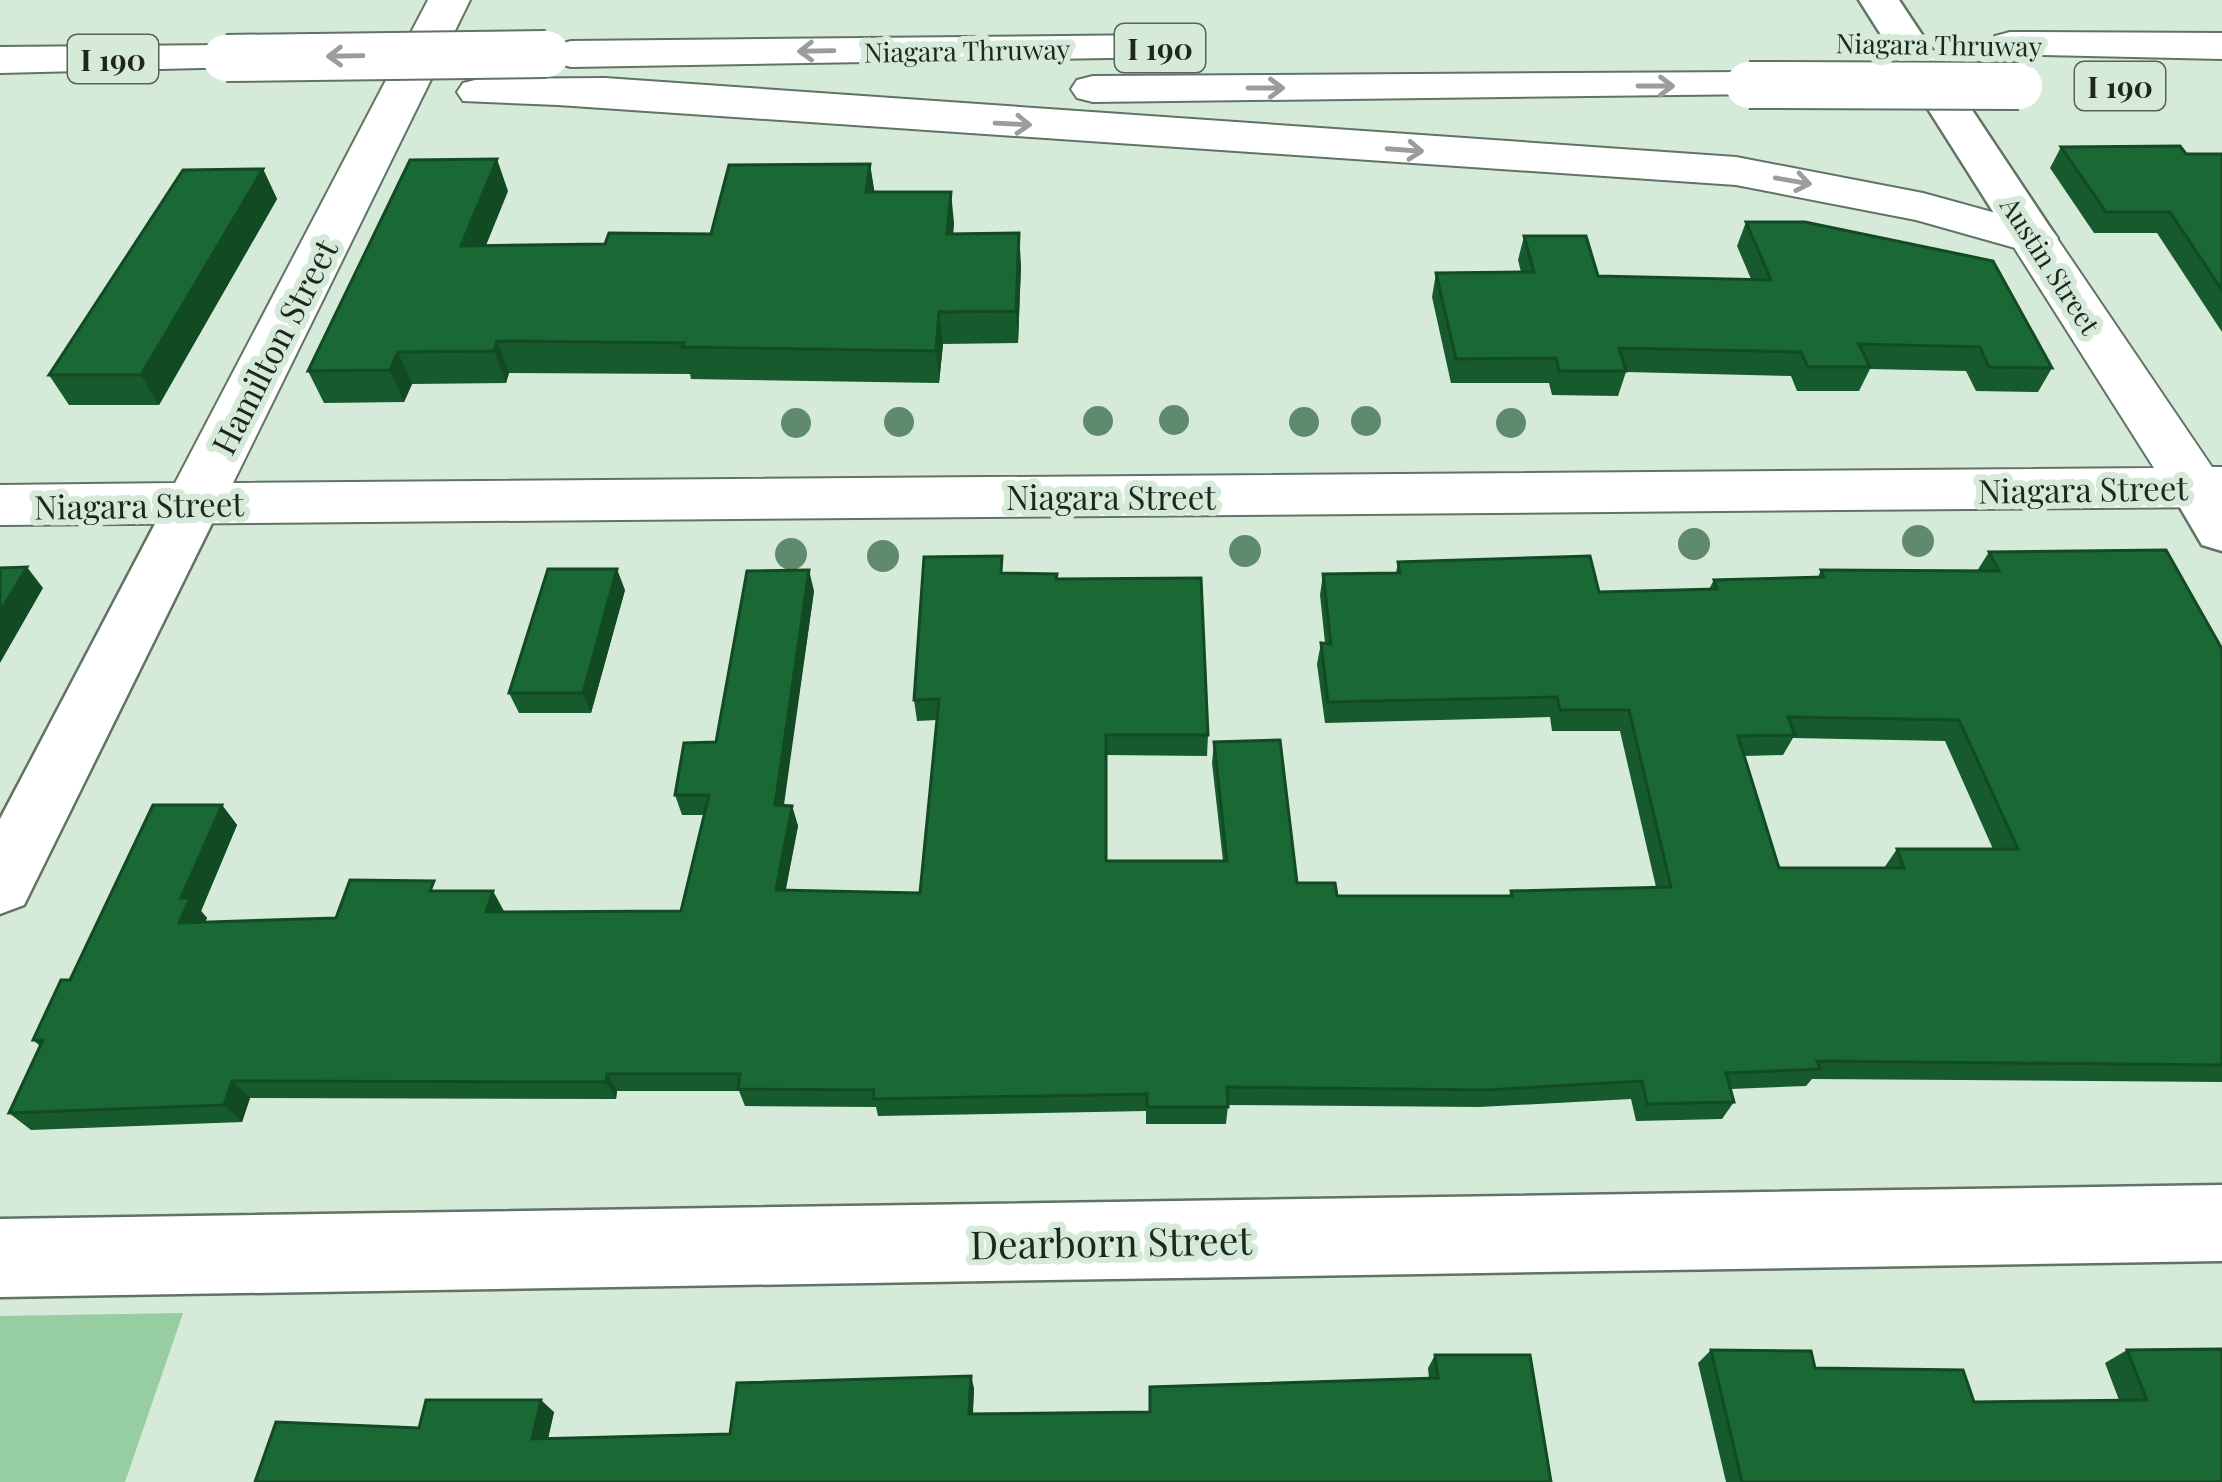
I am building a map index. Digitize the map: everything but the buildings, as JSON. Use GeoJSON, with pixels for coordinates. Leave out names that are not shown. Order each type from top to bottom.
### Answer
{"type":"FeatureCollection","features":[{"type":"Feature","properties":{"kind":"main road","name":"Hamilton Street"},"geometry":{"type":"LineString","coordinates":[[194,502],[448,0]]}},
{"type":"Feature","properties":{"kind":"main road","name":"Niagara Thruway"},"geometry":{"type":"LineString","coordinates":[[1868,43],[2014,66],[2222,86]]}},
{"type":"Feature","properties":{"kind":"main road","name":"Niagara Thruway"},"geometry":{"type":"LineString","coordinates":[[0,60],[478,92],[554,73],[1348,46]]}},
{"type":"Feature","properties":{"kind":"main road","name":"Niagara Thruway"},"geometry":{"type":"LineString","coordinates":[[0,93],[217,75],[554,73],[1749,85],[2222,46]]}},
{"type":"Feature","properties":{"kind":"main road"},"geometry":{"type":"LineString","coordinates":[[554,73],[1736,171],[1923,207],[2033,238]]}},
{"type":"Feature","properties":{"kind":"main road","name":"Austin Street"},"geometry":{"type":"LineString","coordinates":[[2033,238],[2213,501]]}},
{"type":"Feature","properties":{"kind":"main road","name":"Niagara Street"},"geometry":{"type":"LineString","coordinates":[[0,505],[2213,501]]}},
{"type":"Feature","properties":{"kind":"street","name":"Austin Street"},"geometry":{"type":"LineString","coordinates":[[1879,0],[2033,238]]}},
{"type":"Feature","properties":{"kind":"street","name":"Hamilton Street"},"geometry":{"type":"LineString","coordinates":[[0,885],[194,502]]}},
{"type":"Feature","properties":{"kind":"street","name":"Dearborn Street"},"geometry":{"type":"LineString","coordinates":[[0,1258],[2222,1223]]}},
{"type":"Feature","properties":{"kind":"green space"},"geometry":{"type":"Polygon","coordinates":[[[183,1313],[125,1482],[0,1482],[0,1316],[183,1313]]]}}]}
